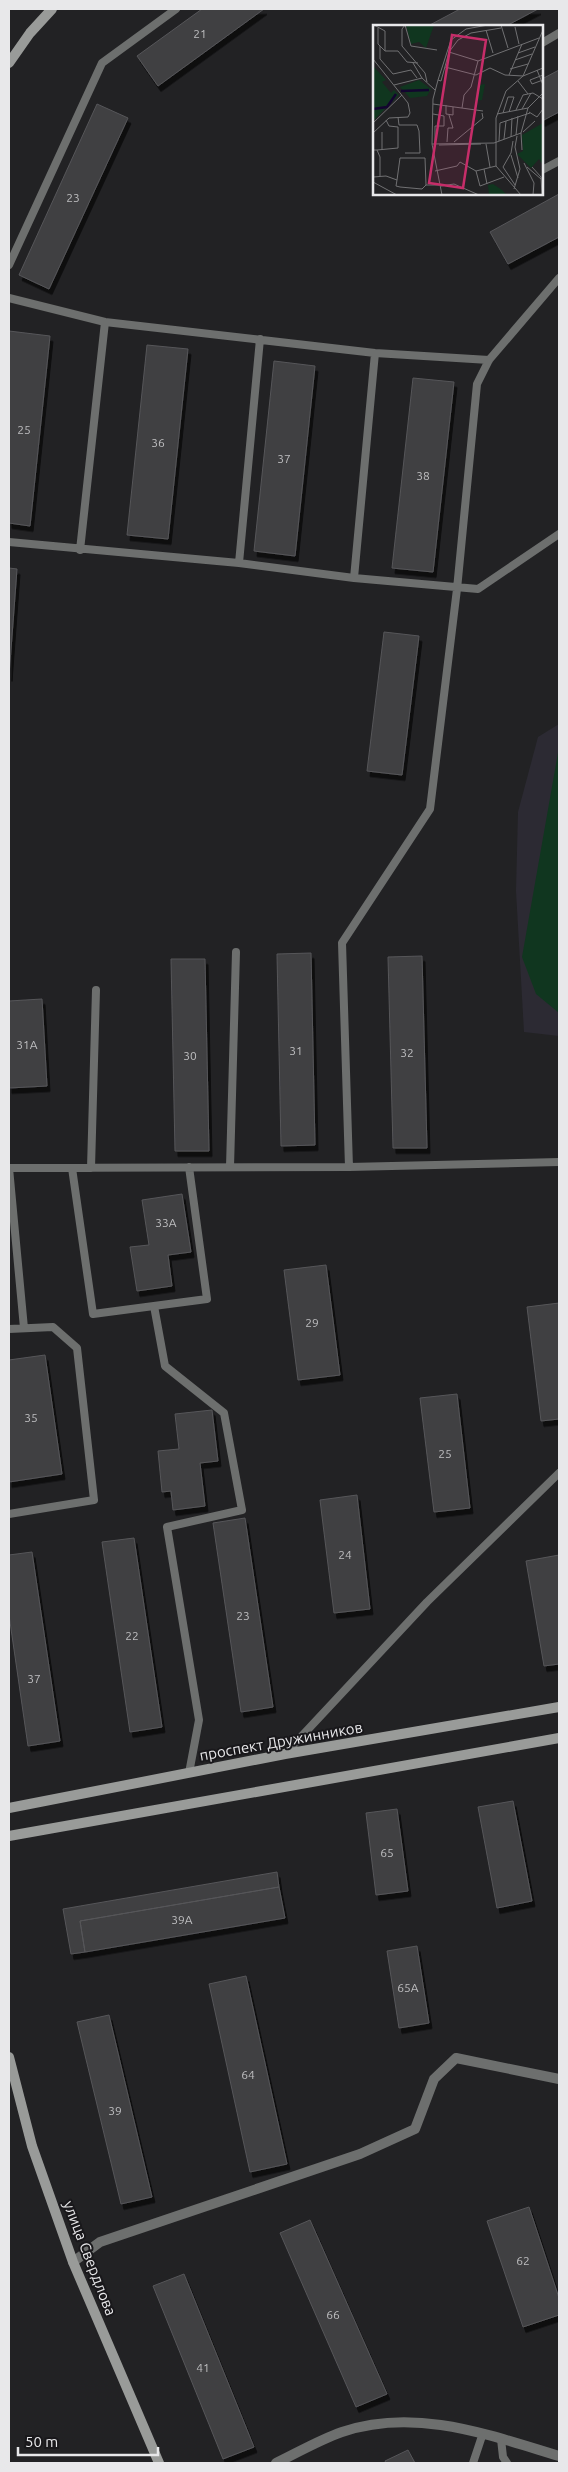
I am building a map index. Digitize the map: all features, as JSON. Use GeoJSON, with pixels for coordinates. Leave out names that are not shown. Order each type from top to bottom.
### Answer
{"type":"FeatureCollection","features":[{"type":"Feature","properties":{"kind":"street"},"geometry":{"type":"LineString","coordinates":[[9,63],[30,33],[52,9]]}},
{"type":"Feature","properties":{"kind":"street","name":"проспект Дружинников"},"geometry":{"type":"LineString","coordinates":[[9,1808],[285,1754],[559,1707]]}},
{"type":"Feature","properties":{"kind":"street"},"geometry":{"type":"LineString","coordinates":[[9,1836],[559,1738]]}},
{"type":"Feature","properties":{"kind":"street","name":"улица Свердлова"},"geometry":{"type":"LineString","coordinates":[[9,2057],[32,2146],[73,2262],[159,2463]]}},
{"type":"Feature","properties":{"kind":"street"},"geometry":{"type":"LineString","coordinates":[[73,2262],[100,2242],[360,2154],[416,2129],[434,2079],[456,2058],[559,2078]]}},
{"type":"Feature","properties":{"kind":"street"},"geometry":{"type":"LineString","coordinates":[[276,2463],[342,2432],[381,2423],[412,2422],[455,2425],[559,2456]]}},
{"type":"Feature","properties":{"kind":"lane"},"geometry":{"type":"LineString","coordinates":[[9,265],[102,63],[176,9]]}},
{"type":"Feature","properties":{"kind":"lane"},"geometry":{"type":"LineString","coordinates":[[543,42],[559,33]]}},
{"type":"Feature","properties":{"kind":"lane"},"geometry":{"type":"LineString","coordinates":[[543,169],[559,161]]}},
{"type":"Feature","properties":{"kind":"lane"},"geometry":{"type":"LineString","coordinates":[[349,1167],[342,942],[430,809],[457,589],[477,384],[489,360],[559,278]]}},
{"type":"Feature","properties":{"kind":"lane"},"geometry":{"type":"LineString","coordinates":[[9,298],[104,322],[375,353],[489,360]]}},
{"type":"Feature","properties":{"kind":"lane"},"geometry":{"type":"LineString","coordinates":[[80,550],[104,322]]}},
{"type":"Feature","properties":{"kind":"lane"},"geometry":{"type":"LineString","coordinates":[[239,562],[260,339]]}},
{"type":"Feature","properties":{"kind":"lane"},"geometry":{"type":"LineString","coordinates":[[354,578],[375,353]]}},
{"type":"Feature","properties":{"kind":"lane"},"geometry":{"type":"LineString","coordinates":[[9,542],[80,550],[239,562],[354,578],[457,589],[478,589],[559,534]]}},
{"type":"Feature","properties":{"kind":"lane"},"geometry":{"type":"LineString","coordinates":[[230,1167],[236,952]]}},
{"type":"Feature","properties":{"kind":"lane"},"geometry":{"type":"LineString","coordinates":[[91,1168],[96,990]]}},
{"type":"Feature","properties":{"kind":"lane"},"geometry":{"type":"LineString","coordinates":[[24,1328],[9,1168],[349,1167],[559,1162]]}},
{"type":"Feature","properties":{"kind":"lane"},"geometry":{"type":"LineString","coordinates":[[72,1168],[92,1314],[207,1298],[189,1167]]}},
{"type":"Feature","properties":{"kind":"lane"},"geometry":{"type":"LineString","coordinates":[[154,1306],[165,1366],[224,1413],[242,1510],[167,1527],[199,1720],[189,1773]]}},
{"type":"Feature","properties":{"kind":"lane"},"geometry":{"type":"LineString","coordinates":[[9,1329],[53,1327],[77,1348],[94,1500],[9,1514]]}},
{"type":"Feature","properties":{"kind":"lane"},"geometry":{"type":"LineString","coordinates":[[285,1754],[427,1602],[559,1473]]}},
{"type":"Feature","properties":{"kind":"lane"},"geometry":{"type":"LineString","coordinates":[[473,2463],[483,2433]]}},
{"type":"Feature","properties":{"kind":"lane"},"geometry":{"type":"LineString","coordinates":[[501,2439],[503,2457],[507,2463]]}},
{"type":"Feature","properties":{"kind":"shaded area"},"geometry":{"type":"Polygon","coordinates":[[[559,724],[559,1036],[524,1032],[516,891],[518,812],[538,737],[559,724]]]}},
{"type":"Feature","properties":{"kind":"green space"},"geometry":{"type":"Polygon","coordinates":[[[559,747],[559,1013],[536,994],[522,957],[559,747]]]}},
{"type":"Feature","properties":{"kind":"building"},"geometry":{"type":"Polygon","coordinates":[[[202,9],[264,9],[158,86],[137,56],[202,9]]]}},
{"type":"Feature","properties":{"kind":"building"},"geometry":{"type":"Polygon","coordinates":[[[460,9],[538,9],[508,25],[430,25],[460,9]]]}},
{"type":"Feature","properties":{"kind":"building"},"geometry":{"type":"Polygon","coordinates":[[[559,70],[559,112],[543,120],[543,78],[559,70]]]}},
{"type":"Feature","properties":{"kind":"building"},"geometry":{"type":"Polygon","coordinates":[[[97,104],[128,118],[49,289],[19,275],[97,104]]]}},
{"type":"Feature","properties":{"kind":"building"},"geometry":{"type":"Polygon","coordinates":[[[559,194],[559,237],[508,264],[490,232],[559,194]]]}},
{"type":"Feature","properties":{"kind":"building"},"geometry":{"type":"Polygon","coordinates":[[[9,331],[50,336],[30,526],[9,523],[9,331]]]}},
{"type":"Feature","properties":{"kind":"building"},"geometry":{"type":"Polygon","coordinates":[[[147,345],[188,349],[168,539],[127,535],[147,345]]]}},
{"type":"Feature","properties":{"kind":"building"},"geometry":{"type":"Polygon","coordinates":[[[274,361],[315,366],[295,556],[254,551],[274,361]]]}},
{"type":"Feature","properties":{"kind":"building"},"geometry":{"type":"Polygon","coordinates":[[[413,378],[454,382],[433,572],[392,568],[413,378]]]}},
{"type":"Feature","properties":{"kind":"building"},"geometry":{"type":"Polygon","coordinates":[[[9,568],[17,569],[9,676],[9,568]]]}},
{"type":"Feature","properties":{"kind":"building"},"geometry":{"type":"Polygon","coordinates":[[[384,632],[419,636],[402,775],[367,771],[384,632]]]}},
{"type":"Feature","properties":{"kind":"building"},"geometry":{"type":"Polygon","coordinates":[[[311,953],[315,1145],[281,1146],[277,954],[311,953]]]}},
{"type":"Feature","properties":{"kind":"building"},"geometry":{"type":"Polygon","coordinates":[[[422,956],[427,1148],[393,1148],[388,957],[422,956]]]}},
{"type":"Feature","properties":{"kind":"building"},"geometry":{"type":"Polygon","coordinates":[[[171,959],[205,959],[209,1151],[175,1151],[171,959]]]}},
{"type":"Feature","properties":{"kind":"building"},"geometry":{"type":"Polygon","coordinates":[[[42,999],[47,1086],[9,1088],[9,1001],[42,999]]]}},
{"type":"Feature","properties":{"kind":"building"},"geometry":{"type":"Polygon","coordinates":[[[182,1194],[191,1252],[168,1255],[172,1286],[137,1291],[130,1247],[149,1245],[142,1200],[182,1194]]]}},
{"type":"Feature","properties":{"kind":"building"},"geometry":{"type":"Polygon","coordinates":[[[326,1265],[340,1375],[298,1380],[284,1270],[326,1265]]]}},
{"type":"Feature","properties":{"kind":"building"},"geometry":{"type":"Polygon","coordinates":[[[559,1303],[559,1419],[541,1421],[527,1307],[559,1303]]]}},
{"type":"Feature","properties":{"kind":"building"},"geometry":{"type":"Polygon","coordinates":[[[45,1355],[62,1474],[9,1482],[9,1360],[45,1355]]]}},
{"type":"Feature","properties":{"kind":"building"},"geometry":{"type":"Polygon","coordinates":[[[457,1394],[470,1508],[434,1512],[420,1398],[457,1394]]]}},
{"type":"Feature","properties":{"kind":"building"},"geometry":{"type":"Polygon","coordinates":[[[212,1410],[218,1461],[200,1463],[205,1506],[173,1510],[171,1491],[162,1492],[158,1451],[179,1449],[175,1414],[212,1410]]]}},
{"type":"Feature","properties":{"kind":"building"},"geometry":{"type":"Polygon","coordinates":[[[357,1495],[370,1609],[334,1613],[320,1500],[357,1495]]]}},
{"type":"Feature","properties":{"kind":"building"},"geometry":{"type":"Polygon","coordinates":[[[245,1518],[273,1707],[241,1712],[213,1523],[245,1518]]]}},
{"type":"Feature","properties":{"kind":"building"},"geometry":{"type":"Polygon","coordinates":[[[134,1538],[162,1727],[130,1732],[102,1542],[134,1538]]]}},
{"type":"Feature","properties":{"kind":"building"},"geometry":{"type":"Polygon","coordinates":[[[32,1552],[60,1741],[28,1746],[9,1615],[9,1555],[32,1552]]]}},
{"type":"Feature","properties":{"kind":"building"},"geometry":{"type":"Polygon","coordinates":[[[559,1555],[559,1664],[544,1666],[526,1561],[559,1555]]]}},
{"type":"Feature","properties":{"kind":"building"},"geometry":{"type":"Polygon","coordinates":[[[513,1801],[532,1901],[497,1908],[478,1807],[513,1801]]]}},
{"type":"Feature","properties":{"kind":"building"},"geometry":{"type":"Polygon","coordinates":[[[397,1809],[408,1891],[376,1895],[366,1813],[397,1809]]]}},
{"type":"Feature","properties":{"kind":"building"},"geometry":{"type":"Polygon","coordinates":[[[277,1872],[279,1887],[80,1921],[85,1952],[71,1954],[63,1909],[277,1872]]]}},
{"type":"Feature","properties":{"kind":"building"},"geometry":{"type":"Polygon","coordinates":[[[279,1887],[285,1918],[85,1952],[80,1921],[279,1887]]]}},
{"type":"Feature","properties":{"kind":"building"},"geometry":{"type":"Polygon","coordinates":[[[417,1946],[429,2023],[399,2028],[387,1951],[417,1946]]]}},
{"type":"Feature","properties":{"kind":"building"},"geometry":{"type":"Polygon","coordinates":[[[246,1976],[287,2164],[250,2172],[209,1984],[246,1976]]]}},
{"type":"Feature","properties":{"kind":"building"},"geometry":{"type":"Polygon","coordinates":[[[109,2015],[152,2197],[121,2204],[77,2022],[109,2015]]]}},
{"type":"Feature","properties":{"kind":"building"},"geometry":{"type":"Polygon","coordinates":[[[529,2207],[559,2298],[559,2315],[523,2327],[487,2221],[529,2207]]]}},
{"type":"Feature","properties":{"kind":"building"},"geometry":{"type":"Polygon","coordinates":[[[310,2220],[387,2394],[356,2407],[280,2233],[310,2220]]]}},
{"type":"Feature","properties":{"kind":"building"},"geometry":{"type":"Polygon","coordinates":[[[184,2274],[254,2447],[223,2459],[153,2286],[184,2274]]]}},
{"type":"Feature","properties":{"kind":"building"},"geometry":{"type":"Polygon","coordinates":[[[408,2450],[415,2463],[386,2463],[385,2461],[408,2450]]]}}]}
